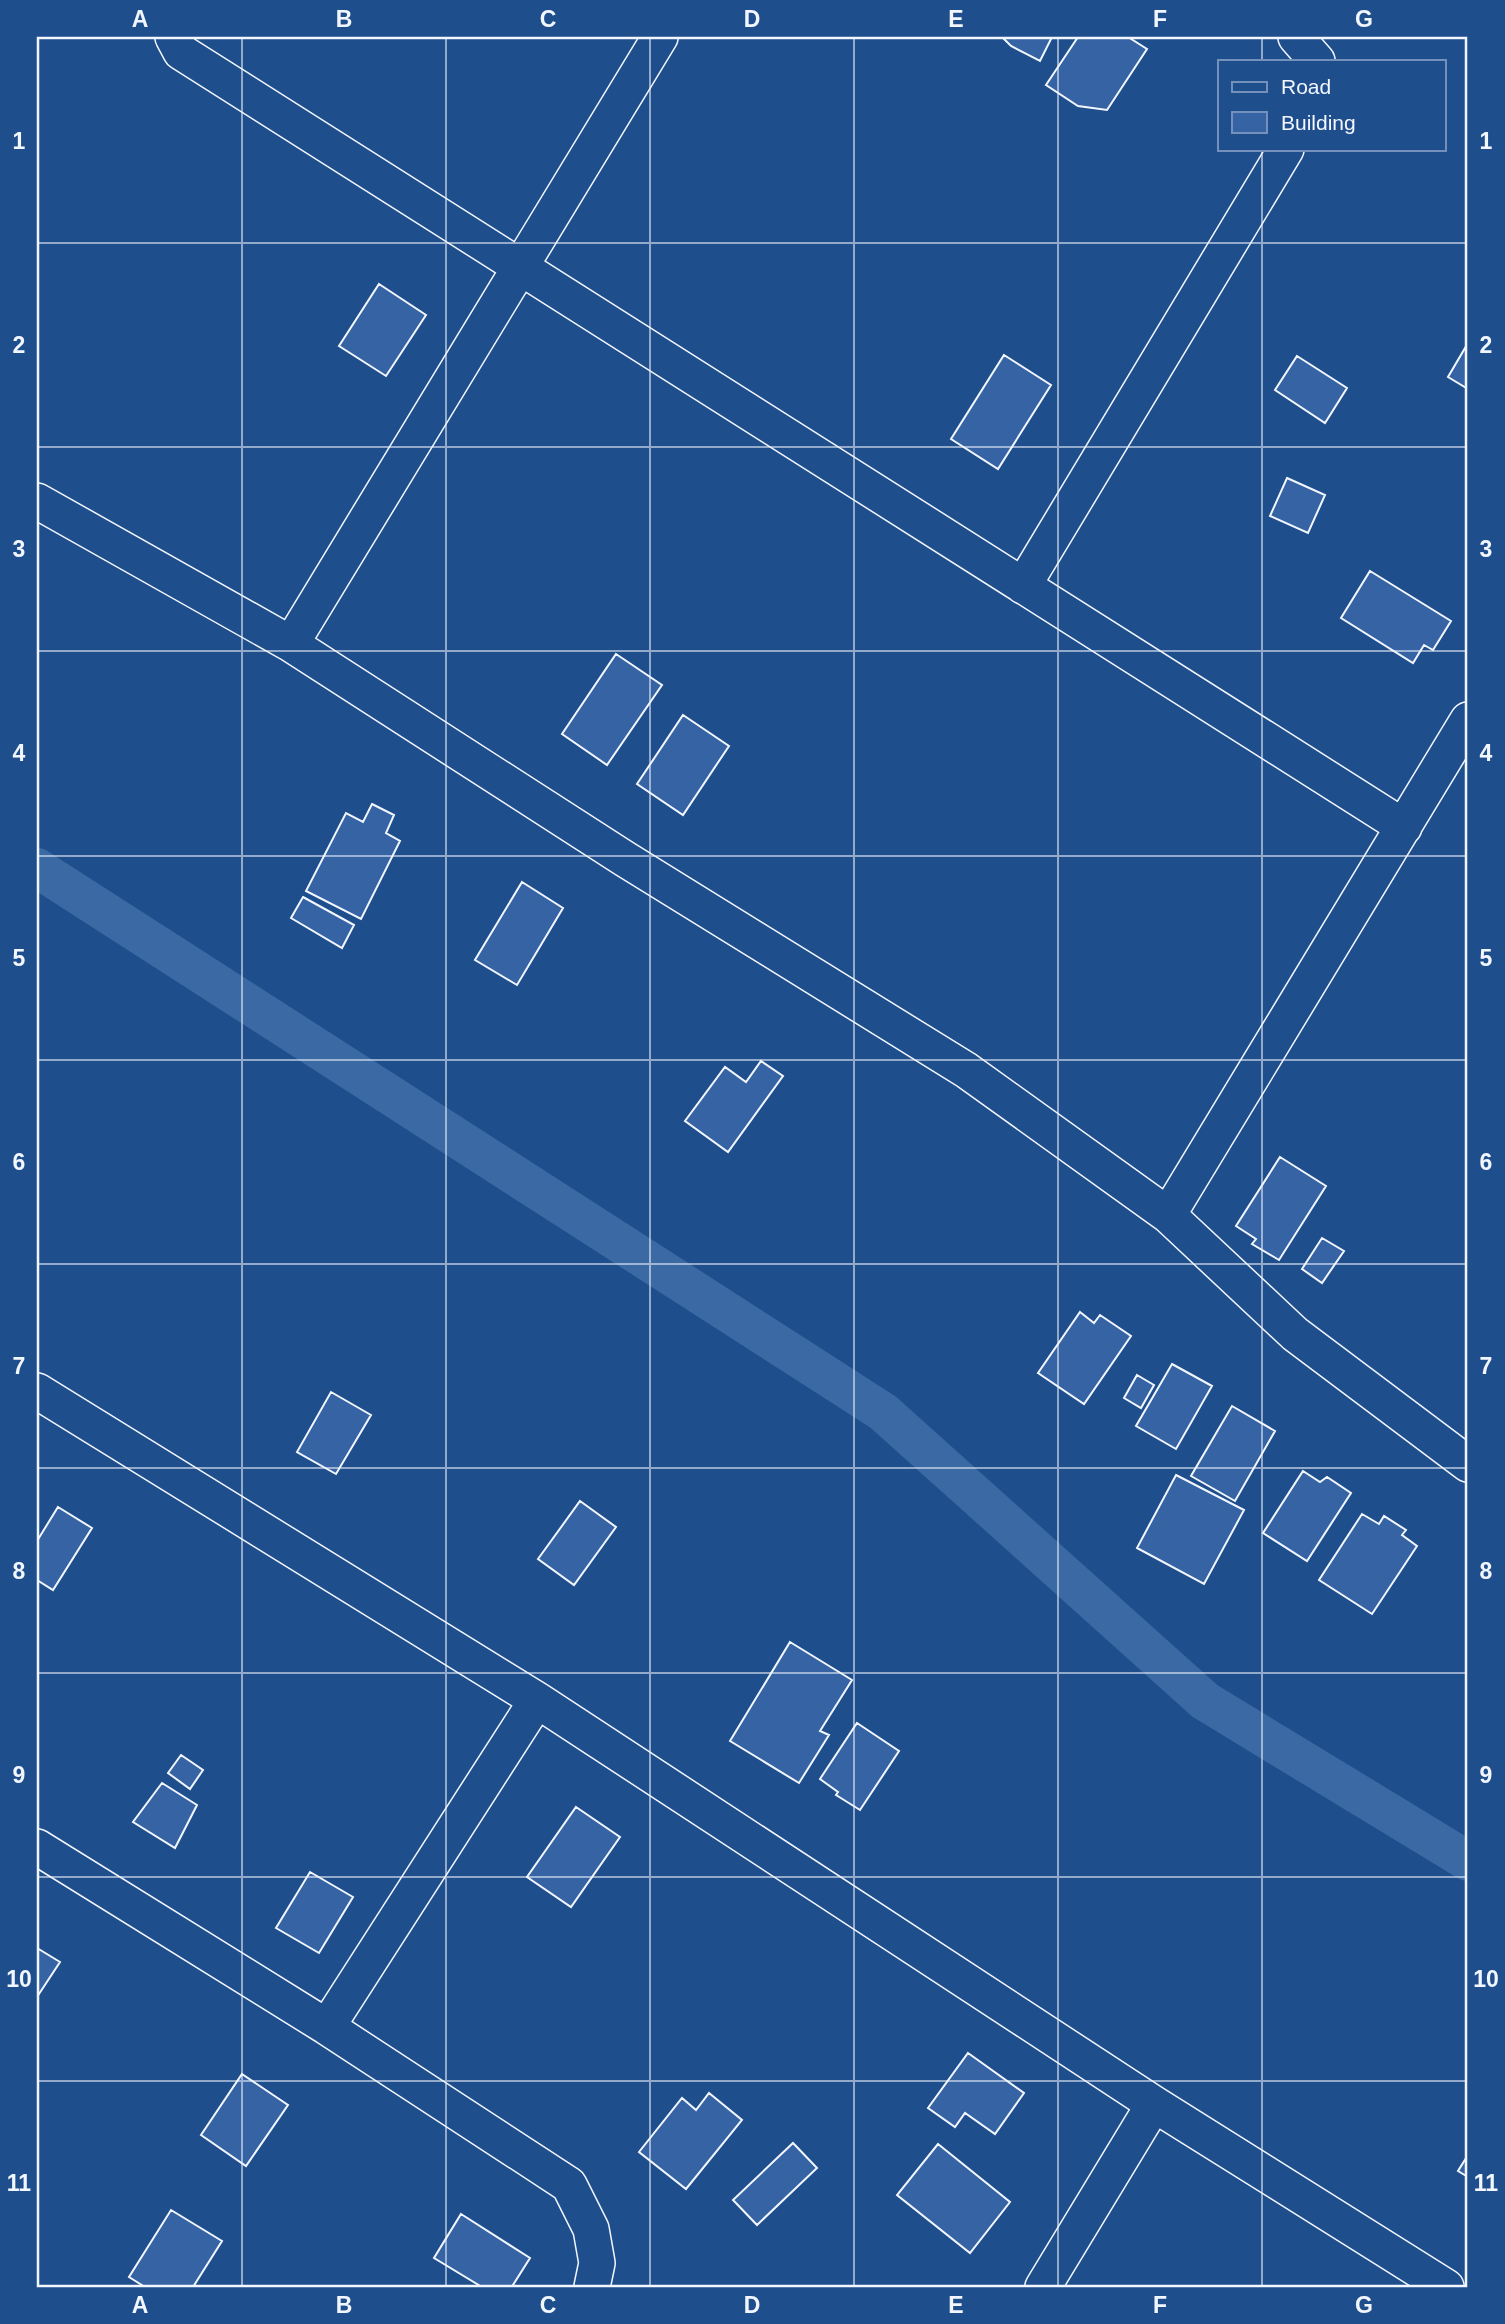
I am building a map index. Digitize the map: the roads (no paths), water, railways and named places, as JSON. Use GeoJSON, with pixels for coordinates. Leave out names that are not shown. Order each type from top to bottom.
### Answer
{"type":"FeatureCollection","features":[{"type":"Feature","properties":{"kind":"street"},"geometry":{"type":"LineString","coordinates":[[173,37],[181,52],[1404,827]]}},
{"type":"Feature","properties":{"kind":"street"},"geometry":{"type":"LineString","coordinates":[[291,644],[660,37]]}},
{"type":"Feature","properties":{"kind":"street"},"geometry":{"type":"LineString","coordinates":[[1296,37],[1316,60]]}},
{"type":"Feature","properties":{"kind":"street"},"geometry":{"type":"LineString","coordinates":[[1023,586],[1285,150]]}},
{"type":"Feature","properties":{"kind":"street"},"geometry":{"type":"LineString","coordinates":[[37,501],[291,644],[625,859],[966,1070],[1168,1214],[1296,1334],[1468,1464]]}},
{"type":"Feature","properties":{"kind":"street"},"geometry":{"type":"LineString","coordinates":[[1168,1214],[1468,720]]}},
{"type":"Feature","properties":{"kind":"street"},"geometry":{"type":"LineString","coordinates":[[37,1391],[537,1700],[1154,2104],[1446,2287]]}},
{"type":"Feature","properties":{"kind":"street"},"geometry":{"type":"LineString","coordinates":[[327,2027],[537,1700]]}},
{"type":"Feature","properties":{"kind":"street"},"geometry":{"type":"LineString","coordinates":[[37,1847],[327,2027],[569,2185],[591,2229],[597,2263],[592,2287]]}},
{"type":"Feature","properties":{"kind":"street"},"geometry":{"type":"LineString","coordinates":[[1043,2287],[1154,2104]]}},
{"type":"Feature","properties":{"kind":"waterway"},"geometry":{"type":"LineString","coordinates":[[37,868],[883,1412],[1205,1701],[1468,1861]]}}]}
